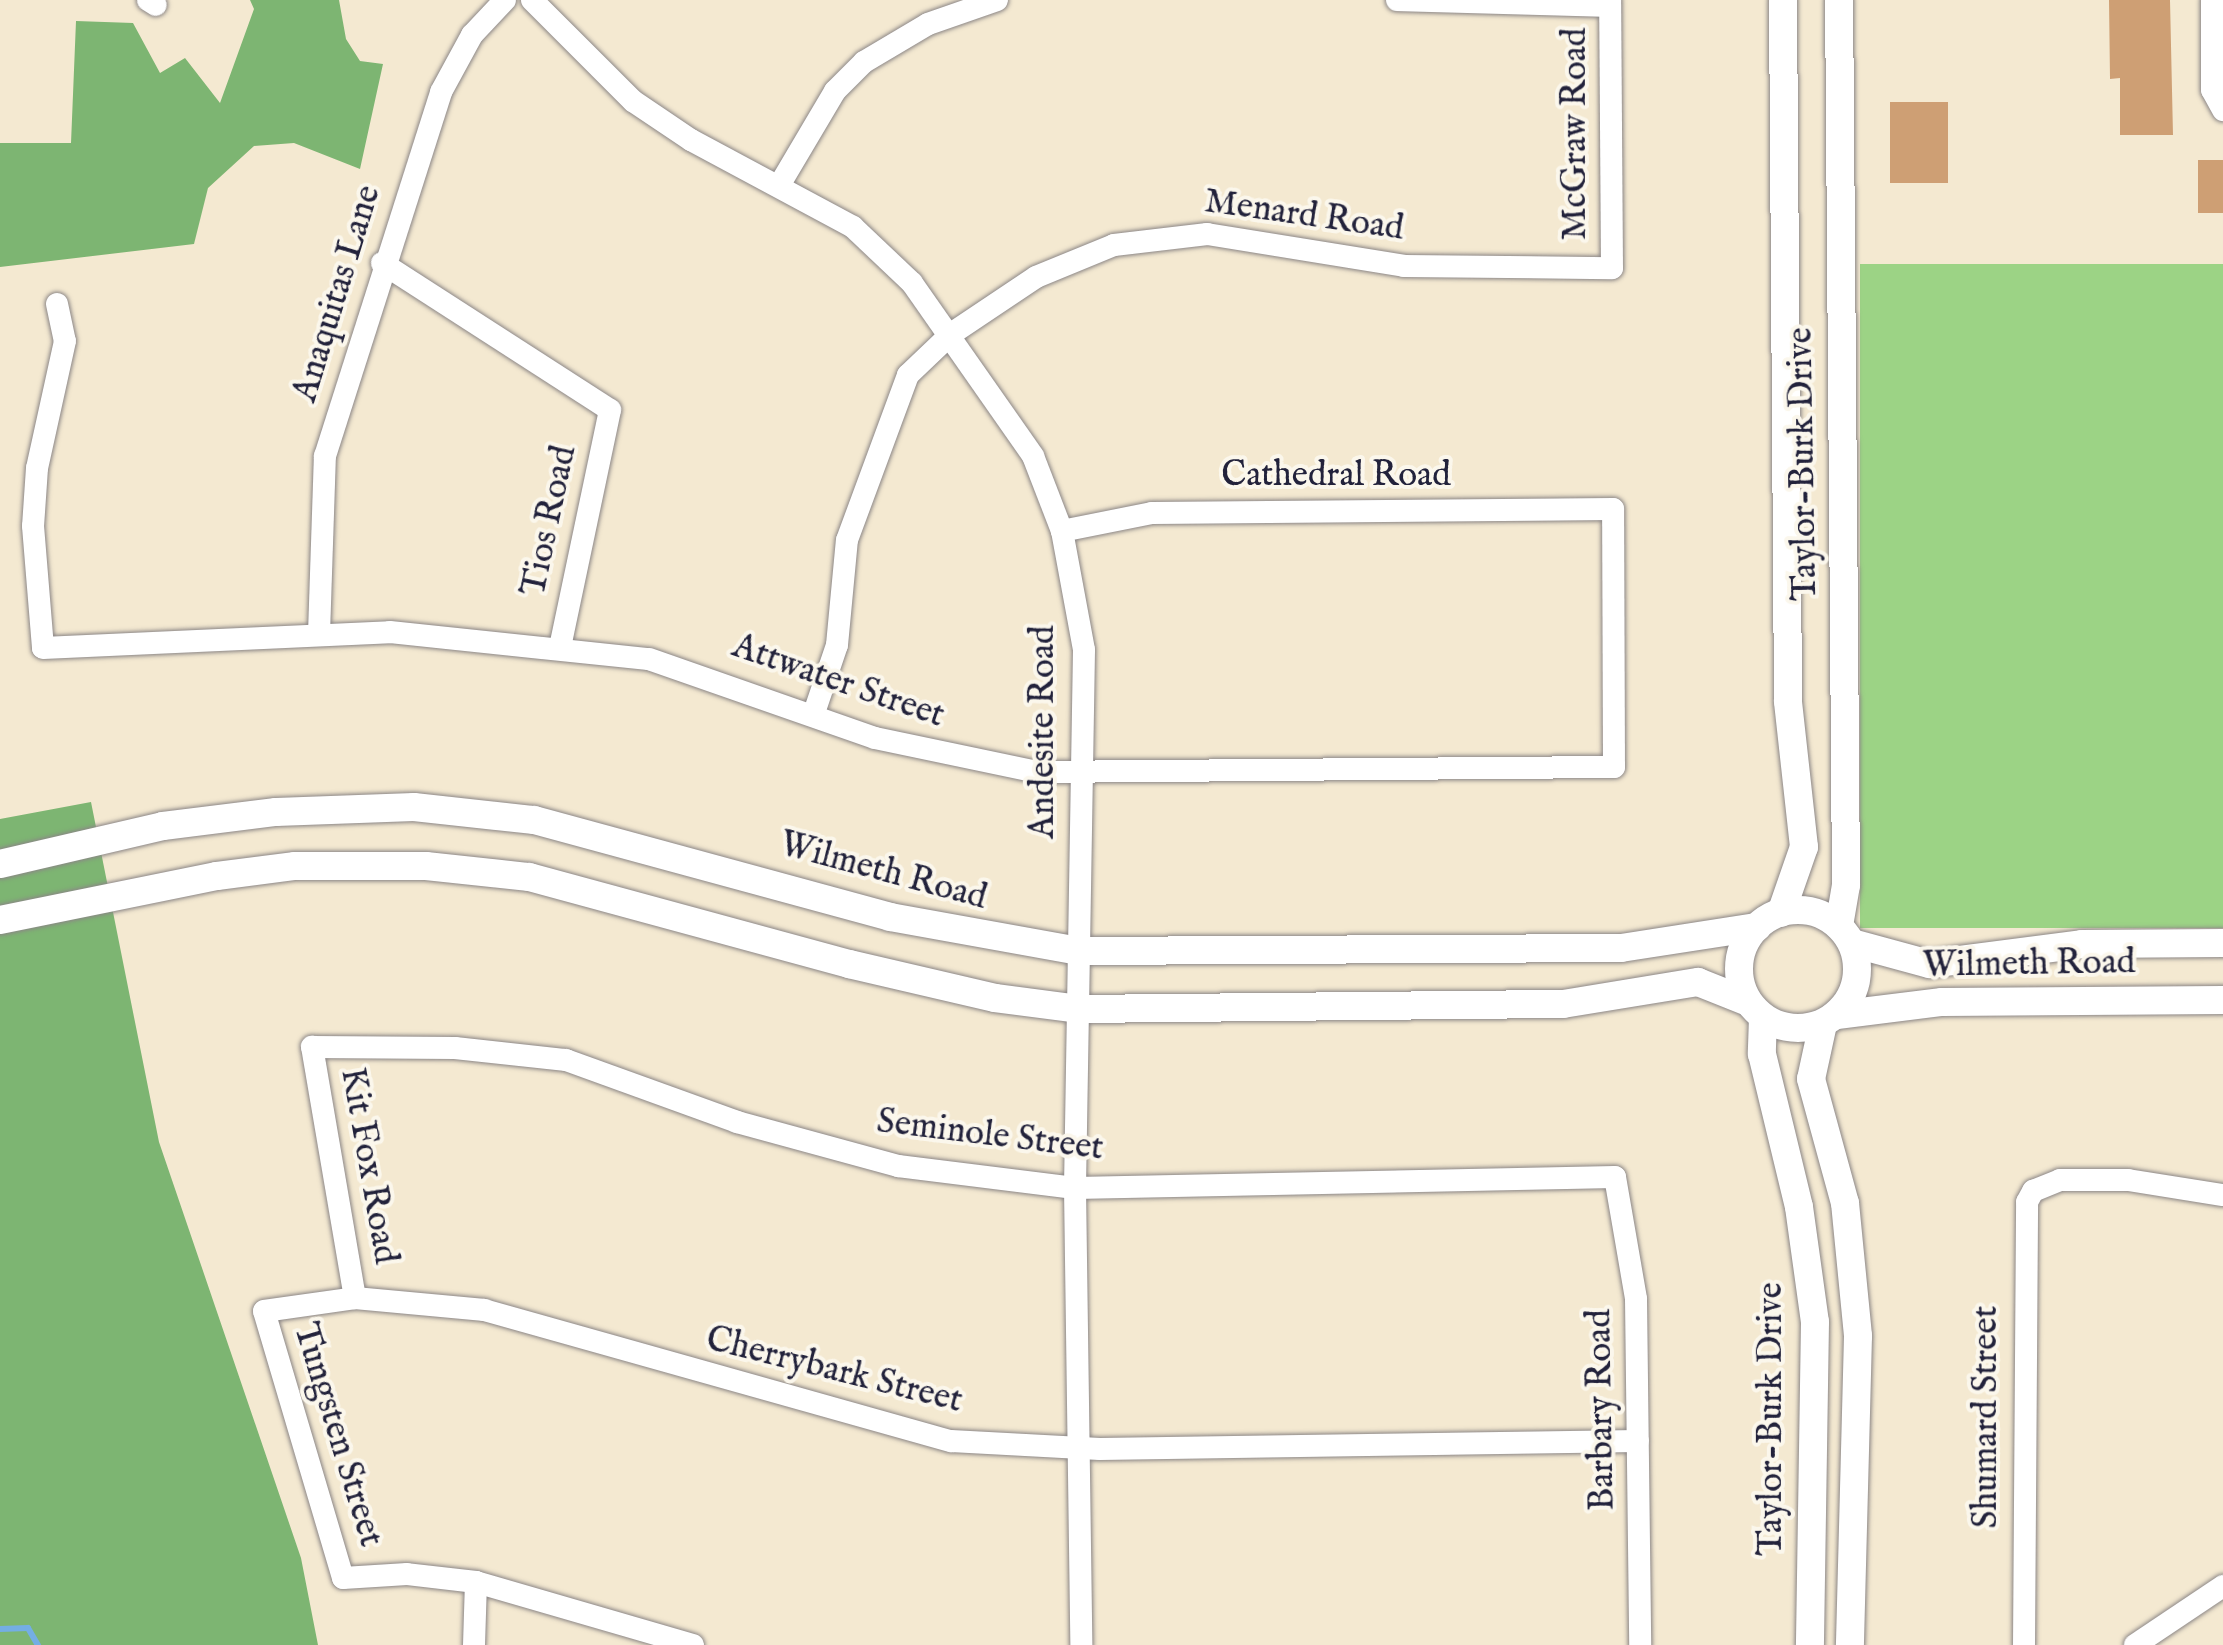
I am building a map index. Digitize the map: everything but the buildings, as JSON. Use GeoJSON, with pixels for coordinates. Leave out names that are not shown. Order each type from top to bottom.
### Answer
{"type":"FeatureCollection","features":[{"type":"Feature","properties":{"kind":"street","name":"Anaquitas Lane"},"geometry":{"type":"LineString","coordinates":[[320,634],[325,456],[382,263],[441,92],[472,34],[505,0]]}},
{"type":"Feature","properties":{"kind":"street","name":"Andesite Road"},"geometry":{"type":"LineString","coordinates":[[532,0],[634,101],[691,140],[780,184],[853,227],[912,283],[1033,456],[1062,531],[1084,650],[1075,1188],[1081,1645]]}},
{"type":"Feature","properties":{"kind":"street"},"geometry":{"type":"LineString","coordinates":[[780,184],[835,91],[864,62],[928,24],[998,0]]}},
{"type":"Feature","properties":{"kind":"street"},"geometry":{"type":"LineString","coordinates":[[1397,0],[1610,3]]}},
{"type":"Feature","properties":{"kind":"street","name":"Taylor-Burk Drive"},"geometry":{"type":"LineString","coordinates":[[1769,920],[1804,856],[1788,701],[1783,0]]}},
{"type":"Feature","properties":{"kind":"street","name":"Taylor-Burk Drive"},"geometry":{"type":"LineString","coordinates":[[1840,0],[1846,934]]}},
{"type":"Feature","properties":{"kind":"street"},"geometry":{"type":"LineString","coordinates":[[2212,0],[2212,90],[2223,110]]}},
{"type":"Feature","properties":{"kind":"street","name":"McGraw Road"},"geometry":{"type":"LineString","coordinates":[[1610,3],[1612,268]]}},
{"type":"Feature","properties":{"kind":"street","name":"Menard Road"},"geometry":{"type":"LineString","coordinates":[[814,714],[837,645],[847,540],[859,498],[908,375],[950,334],[1078,258],[1179,234],[1242,236],[1404,266],[1612,268]]}},
{"type":"Feature","properties":{"kind":"street","name":"Tios Road"},"geometry":{"type":"LineString","coordinates":[[382,263],[610,410],[560,648]]}},
{"type":"Feature","properties":{"kind":"street","name":"Attwater Street"},"geometry":{"type":"LineString","coordinates":[[57,304],[66,341],[37,468],[33,526],[42,648],[320,634],[448,635],[649,658],[929,752],[1080,775],[1614,767]]}},
{"type":"Feature","properties":{"kind":"street","name":"Cathedral Road"},"geometry":{"type":"LineString","coordinates":[[1062,531],[1152,513],[1613,509],[1614,767]]}},
{"type":"Feature","properties":{"kind":"street","name":"Wilmeth Road"},"geometry":{"type":"LineString","coordinates":[[0,864],[163,826],[276,812],[414,807],[534,820],[890,917],[1079,951],[1621,948],[1769,920]]}},
{"type":"Feature","properties":{"kind":"street"},"geometry":{"type":"LineString","coordinates":[[0,920],[295,866],[426,866],[529,877],[849,964],[995,998],[1078,1009],[1563,1004],[1698,982],[1792,1029],[1830,1019]]}},
{"type":"Feature","properties":{"kind":"street"},"geometry":{"type":"LineString","coordinates":[[1756,1010],[1740,955],[1769,920],[1812,911],[1846,934],[1857,982],[1830,1019],[1812,1079],[1845,1203],[1858,1336],[1850,1645]]}},
{"type":"Feature","properties":{"kind":"street","name":"Wilmeth Road"},"geometry":{"type":"LineString","coordinates":[[1846,934],[1929,964],[2082,944],[2223,944]]}},
{"type":"Feature","properties":{"kind":"street","name":"Wilmeth Road"},"geometry":{"type":"LineString","coordinates":[[1830,1019],[1942,1002],[2223,1000]]}},
{"type":"Feature","properties":{"kind":"street","name":"Taylor-Burk Drive"},"geometry":{"type":"LineString","coordinates":[[1756,1010],[1762,1054],[1799,1208],[1815,1322],[1810,1645]]}},
{"type":"Feature","properties":{"kind":"street","name":"Seminole Street"},"geometry":{"type":"LineString","coordinates":[[312,1047],[455,1048],[566,1060],[737,1122],[898,1166],[1075,1188],[1615,1177]]}},
{"type":"Feature","properties":{"kind":"street","name":"Kit Fox Road"},"geometry":{"type":"LineString","coordinates":[[312,1047],[356,1298]]}},
{"type":"Feature","properties":{"kind":"street","name":"Barbary Road"},"geometry":{"type":"LineString","coordinates":[[1615,1177],[1636,1299],[1640,1645]]}},
{"type":"Feature","properties":{"kind":"street","name":"Shumard Street"},"geometry":{"type":"LineString","coordinates":[[2024,1645],[2022,1214],[2033,1192],[2060,1180],[2128,1180],[2223,1195]]}},
{"type":"Feature","properties":{"kind":"street","name":"Cherrybark Street"},"geometry":{"type":"LineString","coordinates":[[264,1311],[356,1298],[484,1310],[950,1441],[1081,1448],[1638,1441]]}},
{"type":"Feature","properties":{"kind":"street","name":"Tungsten Street"},"geometry":{"type":"LineString","coordinates":[[264,1311],[343,1578],[407,1574],[476,1582]]}},
{"type":"Feature","properties":{"kind":"street"},"geometry":{"type":"LineString","coordinates":[[474,1645],[476,1582],[693,1645]]}},
{"type":"Feature","properties":{"kind":"street"},"geometry":{"type":"LineString","coordinates":[[2135,1645],[2223,1586]]}},
{"type":"Feature","properties":{"kind":"green space"},"geometry":{"type":"Polygon","coordinates":[[[250,0],[339,0],[346,39],[360,61],[383,64],[360,169],[294,143],[254,146],[208,188],[194,244],[0,267],[0,143],[71,143],[76,21],[133,23],[160,73],[185,58],[220,103],[254,9],[250,0]]]}},
{"type":"Feature","properties":{"kind":"green space"},"geometry":{"type":"Polygon","coordinates":[[[1860,264],[2223,264],[2223,928],[1860,928],[1860,264]]]}},
{"type":"Feature","properties":{"kind":"green space"},"geometry":{"type":"Polygon","coordinates":[[[91,802],[159,1142],[301,1558],[318,1645],[0,1645],[0,819],[91,802]]]}},
{"type":"Feature","properties":{"kind":"waterway"},"geometry":{"type":"LineString","coordinates":[[0,1629],[28,1628],[38,1645]]}}]}
